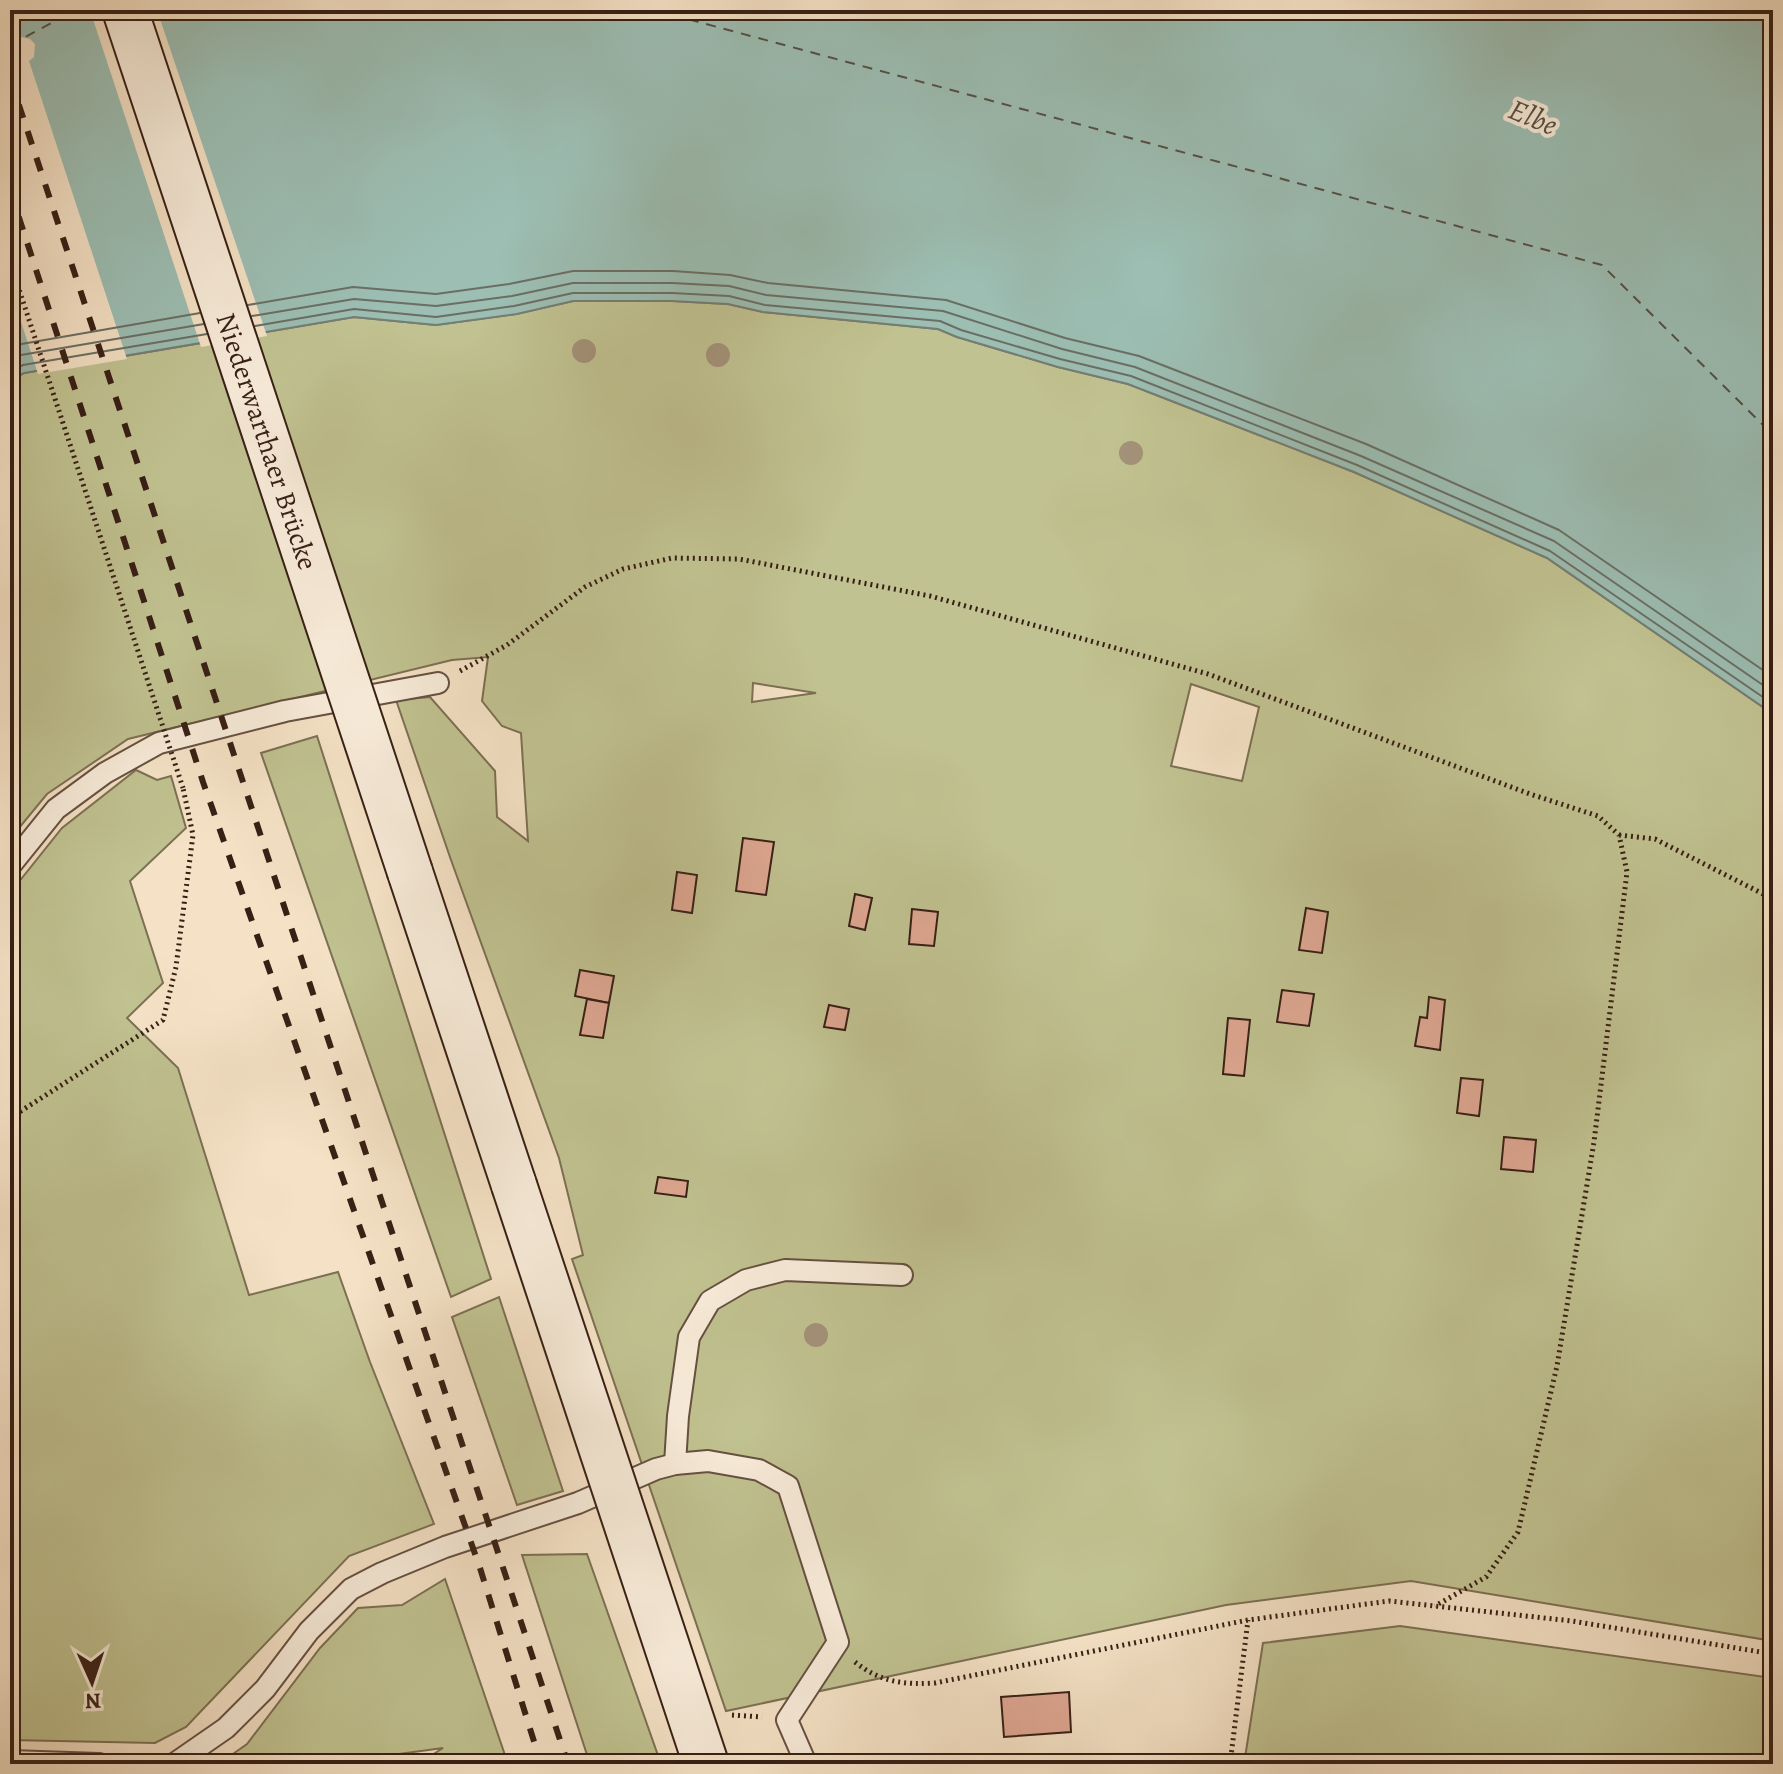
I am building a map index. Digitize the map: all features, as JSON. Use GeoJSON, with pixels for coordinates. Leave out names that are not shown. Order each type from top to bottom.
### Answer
{"type":"FeatureCollection","features":[{"type":"Feature","properties":{"kind":"main road","name":"Niederwarthaer Brücke"},"geometry":{"type":"LineString","coordinates":[[125,10],[706,1764]]}},
{"type":"Feature","properties":{"kind":"lane"},"geometry":{"type":"LineString","coordinates":[[10,866],[56,809],[105,773],[159,743],[285,711],[438,683]]}},
{"type":"Feature","properties":{"kind":"lane"},"geometry":{"type":"LineString","coordinates":[[675,1464],[689,1337],[710,1301],[746,1280],[785,1270],[902,1275]]}},
{"type":"Feature","properties":{"kind":"lane"},"geometry":{"type":"LineString","coordinates":[[174,1764],[226,1728],[265,1689],[309,1631],[351,1589],[445,1547],[578,1503],[656,1469],[708,1461],[759,1470],[788,1486],[838,1642],[787,1720],[804,1759]]}},
{"type":"Feature","properties":{"kind":"lane"},"geometry":{"type":"LineString","coordinates":[[10,1761],[99,1764]]}},
{"type":"Feature","properties":{"kind":"path"},"geometry":{"type":"LineString","coordinates":[[10,262],[183,788],[193,835],[176,967],[163,1020],[10,1118]]}},
{"type":"Feature","properties":{"kind":"path"},"geometry":{"type":"LineString","coordinates":[[438,683],[507,645],[585,587],[623,569],[672,558],[739,559],[930,596],[1208,674],[1530,794],[1598,816],[1619,835],[1627,872],[1594,1142],[1557,1366],[1518,1532],[1486,1577],[1435,1606]]}},
{"type":"Feature","properties":{"kind":"path"},"geometry":{"type":"LineString","coordinates":[[1619,835],[1655,839],[1773,899]]}},
{"type":"Feature","properties":{"kind":"path"},"geometry":{"type":"LineString","coordinates":[[838,1642],[857,1664],[886,1680],[908,1685],[935,1683],[1248,1620],[1389,1601],[1572,1621],[1773,1654]]}},
{"type":"Feature","properties":{"kind":"path"},"geometry":{"type":"LineString","coordinates":[[1230,1764],[1248,1620]]}},
{"type":"Feature","properties":{"kind":"green space"},"geometry":{"type":"Polygon","coordinates":[[[573,301],[728,304],[763,312],[938,329],[1058,367],[1128,384],[1354,472],[1547,558],[1773,714],[1773,1641],[1411,1581],[1226,1605],[726,1711],[572,1259],[583,1255],[559,1158],[396,700],[430,697],[495,771],[497,817],[528,841],[521,733],[502,726],[482,701],[488,657],[452,660],[128,739],[47,794],[10,839],[10,380],[24,373],[354,317],[436,325],[516,314],[573,301]],[[753,683],[752,702],[816,693],[753,683]],[[1191,684],[1171,766],[1242,781],[1259,707],[1191,684]]]}},
{"type":"Feature","properties":{"kind":"green space"},"geometry":{"type":"Polygon","coordinates":[[[317,736],[491,1279],[451,1297],[261,753],[317,736]]]}},
{"type":"Feature","properties":{"kind":"green space"},"geometry":{"type":"Polygon","coordinates":[[[136,770],[157,780],[171,776],[186,828],[130,881],[163,983],[127,1018],[178,1068],[249,1295],[338,1272],[434,1524],[349,1556],[186,1727],[155,1743],[10,1740],[10,893],[62,828],[136,770]]]}},
{"type":"Feature","properties":{"kind":"green space"},"geometry":{"type":"Polygon","coordinates":[[[499,1297],[563,1491],[517,1505],[452,1317],[499,1297]]]}},
{"type":"Feature","properties":{"kind":"green space"},"geometry":{"type":"Polygon","coordinates":[[[587,1554],[661,1764],[590,1764],[522,1555],[587,1554]]]}},
{"type":"Feature","properties":{"kind":"green space"},"geometry":{"type":"Polygon","coordinates":[[[445,1579],[508,1764],[418,1764],[443,1748],[384,1756],[248,1761],[230,1756],[247,1744],[320,1648],[358,1608],[402,1605],[445,1579]]]}},
{"type":"Feature","properties":{"kind":"green space"},"geometry":{"type":"Polygon","coordinates":[[[1400,1626],[1773,1678],[1773,1764],[1244,1764],[1263,1643],[1400,1626]]]}},
{"type":"Feature","properties":{"kind":"water","name":"Elbe"},"geometry":{"type":"Polygon","coordinates":[[[10,10],[1773,10],[1773,714],[1547,558],[1354,472],[1128,384],[1058,367],[938,329],[763,312],[728,304],[573,301],[517,314],[436,325],[354,317],[24,373],[10,380],[10,10]]]}},
{"type":"Feature","properties":{"kind":"pier"},"geometry":{"type":"Polygon","coordinates":[[[10,10],[21,37],[35,44],[34,57],[29,61],[127,359],[38,374],[10,288],[10,10]]]}},
{"type":"Feature","properties":{"kind":"pier"},"geometry":{"type":"Polygon","coordinates":[[[90,10],[157,10],[267,336],[201,347],[90,10]]]}},
{"type":"Feature","properties":{"kind":"building"},"geometry":{"type":"Polygon","coordinates":[[[743,838],[774,842],[766,895],[736,891],[743,838]]]}},
{"type":"Feature","properties":{"kind":"building"},"geometry":{"type":"Polygon","coordinates":[[[677,872],[697,875],[692,913],[672,910],[677,872]]]}},
{"type":"Feature","properties":{"kind":"building"},"geometry":{"type":"Polygon","coordinates":[[[855,894],[872,898],[865,930],[849,926],[855,894]]]}},
{"type":"Feature","properties":{"kind":"building"},"geometry":{"type":"Polygon","coordinates":[[[1306,908],[1328,912],[1322,953],[1299,950],[1306,908]]]}},
{"type":"Feature","properties":{"kind":"building"},"geometry":{"type":"Polygon","coordinates":[[[912,909],[938,912],[934,946],[909,944],[912,909]]]}},
{"type":"Feature","properties":{"kind":"building"},"geometry":{"type":"Polygon","coordinates":[[[580,970],[614,976],[609,1003],[575,996],[580,970]]]}},
{"type":"Feature","properties":{"kind":"building"},"geometry":{"type":"Polygon","coordinates":[[[1282,990],[1314,994],[1309,1026],[1277,1022],[1282,990]]]}},
{"type":"Feature","properties":{"kind":"building"},"geometry":{"type":"Polygon","coordinates":[[[1429,997],[1445,1000],[1440,1050],[1415,1046],[1420,1017],[1427,1018],[1429,997]]]}},
{"type":"Feature","properties":{"kind":"building"},"geometry":{"type":"Polygon","coordinates":[[[587,999],[609,1003],[603,1038],[580,1035],[587,999]]]}},
{"type":"Feature","properties":{"kind":"building"},"geometry":{"type":"Polygon","coordinates":[[[829,1005],[849,1009],[845,1030],[824,1027],[829,1005]]]}},
{"type":"Feature","properties":{"kind":"building"},"geometry":{"type":"Polygon","coordinates":[[[1228,1018],[1250,1020],[1244,1076],[1223,1074],[1228,1018]]]}},
{"type":"Feature","properties":{"kind":"building"},"geometry":{"type":"Polygon","coordinates":[[[1461,1078],[1483,1080],[1479,1116],[1457,1113],[1461,1078]]]}},
{"type":"Feature","properties":{"kind":"building"},"geometry":{"type":"Polygon","coordinates":[[[1504,1137],[1536,1140],[1533,1172],[1501,1169],[1504,1137]]]}},
{"type":"Feature","properties":{"kind":"building"},"geometry":{"type":"Polygon","coordinates":[[[658,1177],[688,1181],[686,1197],[655,1193],[658,1177]]]}},
{"type":"Feature","properties":{"kind":"building"},"geometry":{"type":"Polygon","coordinates":[[[1069,1692],[1071,1732],[1004,1737],[1001,1697],[1069,1692]]]}},
{"type":"Feature","properties":{"kind":"ferry route"},"geometry":{"type":"LineString","coordinates":[[10,45],[76,10]]}},
{"type":"Feature","properties":{"kind":"ferry route"},"geometry":{"type":"LineString","coordinates":[[654,10],[1602,265],[1773,435]]}},
{"type":"Feature","properties":{"kind":"railway"},"geometry":{"type":"LineString","coordinates":[[10,78],[568,1764]]}},
{"type":"Feature","properties":{"kind":"railway"},"geometry":{"type":"LineString","coordinates":[[10,190],[203,782],[480,1568],[541,1764]]}}]}
